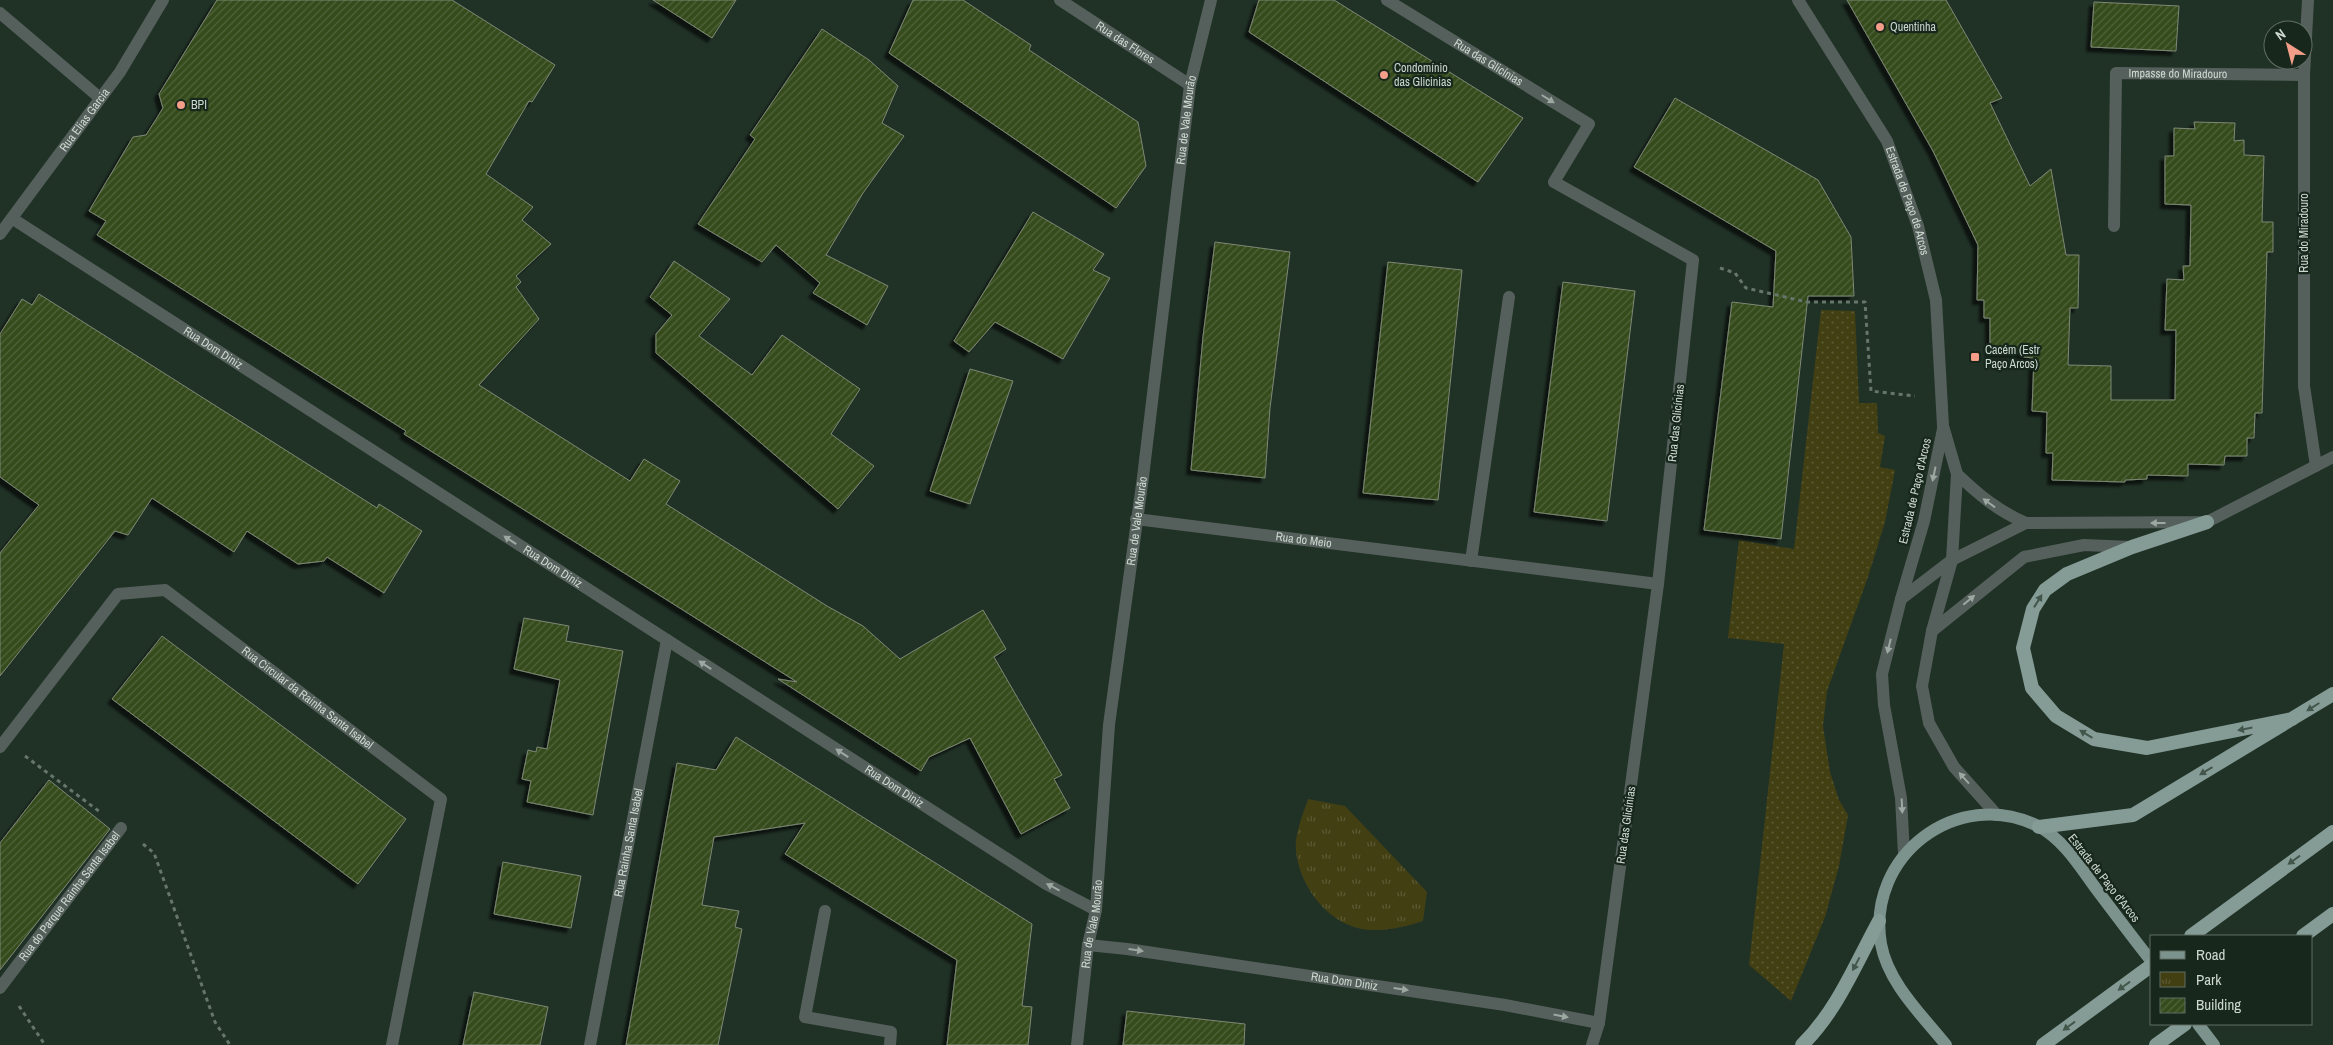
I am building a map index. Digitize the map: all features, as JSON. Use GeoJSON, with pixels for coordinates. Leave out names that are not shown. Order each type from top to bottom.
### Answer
{"type":"FeatureCollection","features":[{"type":"Feature","properties":{"kind":"highway"},"geometry":{"type":"LineString","coordinates":[[2207,522],[2132,547],[2067,574],[2045,590],[2033,609],[2023,648],[2032,688],[2056,716],[2094,739],[2147,748],[2292,719]]}},
{"type":"Feature","properties":{"kind":"highway"},"geometry":{"type":"LineString","coordinates":[[2039,827],[2133,815],[2333,694]]}},
{"type":"Feature","properties":{"kind":"highway"},"geometry":{"type":"LineString","coordinates":[[2192,935],[2333,832]]}},
{"type":"Feature","properties":{"kind":"highway"},"geometry":{"type":"LineString","coordinates":[[2304,935],[2333,914]]}},
{"type":"Feature","properties":{"kind":"highway"},"geometry":{"type":"LineString","coordinates":[[1802,1045],[1817,1031],[1837,999],[1879,921]]}},
{"type":"Feature","properties":{"kind":"highway"},"geometry":{"type":"LineString","coordinates":[[2043,1045],[2150,965]]}},
{"type":"Feature","properties":{"kind":"highway"},"geometry":{"type":"LineString","coordinates":[[2156,1045],[2184,1025]]}},
{"type":"Feature","properties":{"kind":"main road","name":"Estrada de Paço d'Arcos"},"geometry":{"type":"LineString","coordinates":[[1946,1045],[1907,996],[1886,963],[1881,944],[1879,921],[1880,902],[1886,884],[1904,854],[1924,836],[1946,823],[1970,816],[1997,815],[2016,818],[2039,827],[2064,846],[2150,961]]}},
{"type":"Feature","properties":{"kind":"main road"},"geometry":{"type":"LineString","coordinates":[[2199,1025],[2214,1045]]}},
{"type":"Feature","properties":{"kind":"street","name":"Rua Elias Garcia"},"geometry":{"type":"LineString","coordinates":[[0,234],[13,219],[120,72],[163,0]]}},
{"type":"Feature","properties":{"kind":"street","name":"Rua das Flores"},"geometry":{"type":"LineString","coordinates":[[1060,0],[1190,85]]}},
{"type":"Feature","properties":{"kind":"street","name":"Rua de Vale Mourão"},"geometry":{"type":"LineString","coordinates":[[1077,1045],[1088,946],[1096,910],[1109,725],[1190,85],[1211,0]]}},
{"type":"Feature","properties":{"kind":"street","name":"Rua das Glicínias"},"geometry":{"type":"LineString","coordinates":[[1387,0],[1589,124],[1554,182],[1693,260],[1658,584],[1599,1023],[1592,1045]]}},
{"type":"Feature","properties":{"kind":"street","name":"Estrada de Paço de Arcos"},"geometry":{"type":"LineString","coordinates":[[1798,0],[1886,141],[1915,219],[1936,300],[1944,426]]}},
{"type":"Feature","properties":{"kind":"street","name":"Rua do Miradouro"},"geometry":{"type":"LineString","coordinates":[[2308,0],[2304,75],[2304,386],[2316,466]]}},
{"type":"Feature","properties":{"kind":"street"},"geometry":{"type":"LineString","coordinates":[[0,14],[100,98]]}},
{"type":"Feature","properties":{"kind":"street","name":"Impasse do Miradouro"},"geometry":{"type":"LineString","coordinates":[[2114,226],[2116,73],[2304,75]]}},
{"type":"Feature","properties":{"kind":"street","name":"Rua Dom Diniz"},"geometry":{"type":"LineString","coordinates":[[13,219],[1046,884],[1096,910]]}},
{"type":"Feature","properties":{"kind":"street"},"geometry":{"type":"LineString","coordinates":[[1470,561],[1508,297]]}},
{"type":"Feature","properties":{"kind":"street","name":"Estrada de Paço d'Arcos"},"geometry":{"type":"LineString","coordinates":[[1944,426],[1957,474],[1952,560],[1932,632],[1922,686],[1929,723],[1954,767],[1997,815]]}},
{"type":"Feature","properties":{"kind":"street","name":"Estrada de Paço d'Arcos"},"geometry":{"type":"LineString","coordinates":[[1904,854],[1901,798],[1884,705],[1882,674],[1901,599],[1924,521],[1944,426]]}},
{"type":"Feature","properties":{"kind":"street"},"geometry":{"type":"LineString","coordinates":[[1957,474],[1981,497],[2004,513],[2026,523],[2207,522],[2333,457]]}},
{"type":"Feature","properties":{"kind":"street","name":"Rua do Meio"},"geometry":{"type":"LineString","coordinates":[[1136,519],[1658,584]]}},
{"type":"Feature","properties":{"kind":"street"},"geometry":{"type":"LineString","coordinates":[[1901,599],[1952,560],[2026,523]]}},
{"type":"Feature","properties":{"kind":"street"},"geometry":{"type":"LineString","coordinates":[[1932,632],[2024,557],[2084,546],[2132,547]]}},
{"type":"Feature","properties":{"kind":"street","name":"Rua Circular da Rainha Santa Isabel"},"geometry":{"type":"LineString","coordinates":[[2,744],[118,594],[165,590],[440,799],[392,1045]]}},
{"type":"Feature","properties":{"kind":"street","name":"Rua Rainha Santa Isabel"},"geometry":{"type":"LineString","coordinates":[[590,1045],[667,640]]}},
{"type":"Feature","properties":{"kind":"street","name":"Rua do Parque Rainha Santa Isabel"},"geometry":{"type":"LineString","coordinates":[[2,985],[121,828]]}},
{"type":"Feature","properties":{"kind":"street"},"geometry":{"type":"LineString","coordinates":[[825,911],[805,1017],[891,1032],[890,1045]]}},
{"type":"Feature","properties":{"kind":"street","name":"Rua Dom Diniz"},"geometry":{"type":"LineString","coordinates":[[1088,946],[1127,949],[1505,1005],[1599,1023]]}},
{"type":"Feature","properties":{"kind":"path"},"geometry":{"type":"LineString","coordinates":[[1693,260],[1735,273],[1746,288],[1807,302],[1865,302],[1871,391],[1941,398]]}},
{"type":"Feature","properties":{"kind":"path"},"geometry":{"type":"LineString","coordinates":[[2,744],[154,853],[215,1022],[230,1045]]}},
{"type":"Feature","properties":{"kind":"path"},"geometry":{"type":"LineString","coordinates":[[2,985],[45,1045]]}},
{"type":"Feature","properties":{"kind":"green space"},"geometry":{"type":"Polygon","coordinates":[[[1821,310],[1855,311],[1859,403],[1877,403],[1878,433],[1885,436],[1880,467],[1895,470],[1885,522],[1868,577],[1827,691],[1823,726],[1830,772],[1839,800],[1848,815],[1839,866],[1825,917],[1791,1001],[1749,965],[1784,644],[1728,638],[1739,540],[1794,549],[1821,310]]]}},
{"type":"Feature","properties":{"kind":"green space"},"geometry":{"type":"Polygon","coordinates":[[[1308,799],[1345,806],[1427,892],[1423,921],[1389,929],[1362,929],[1343,922],[1323,907],[1307,886],[1298,863],[1296,851],[1301,818],[1308,799]]]}},
{"type":"Feature","properties":{"kind":"building"},"geometry":{"type":"Polygon","coordinates":[[[217,0],[452,0],[555,65],[532,102],[529,101],[486,174],[533,207],[522,220],[551,244],[516,276],[521,282],[516,287],[539,319],[479,385],[630,481],[644,459],[680,481],[666,504],[827,606],[863,626],[900,659],[983,610],[1006,649],[994,657],[1062,775],[1054,779],[1070,808],[1021,834],[970,738],[929,757],[921,771],[778,679],[797,682],[404,434],[406,431],[97,235],[106,221],[89,211],[133,137],[146,135],[163,108],[159,94],[217,0]]]}},
{"type":"Feature","properties":{"kind":"building"},"geometry":{"type":"Polygon","coordinates":[[[653,0],[736,0],[712,38],[653,0]]]}},
{"type":"Feature","properties":{"kind":"building"},"geometry":{"type":"Polygon","coordinates":[[[913,0],[963,0],[1031,45],[1029,50],[1138,122],[1146,166],[1116,208],[889,53],[913,0]]]}},
{"type":"Feature","properties":{"kind":"building","name":"Condomínio das Glicinias"},"geometry":{"type":"Polygon","coordinates":[[[1259,0],[1334,0],[1523,118],[1478,182],[1249,32],[1259,0]]]}},
{"type":"Feature","properties":{"kind":"building"},"geometry":{"type":"Polygon","coordinates":[[[1847,0],[1946,0],[2002,98],[1990,103],[2030,186],[2051,169],[2066,255],[2079,255],[2078,308],[2070,308],[2068,365],[2111,366],[2111,400],[2175,400],[2176,330],[2165,330],[2167,279],[2184,280],[2183,266],[2190,266],[2191,205],[2165,204],[2165,156],[2174,156],[2174,128],[2195,129],[2194,122],[2235,123],[2234,141],[2244,140],[2244,155],[2264,156],[2262,222],[2273,222],[2273,252],[2267,252],[2262,413],[2255,413],[2254,438],[2247,438],[2247,456],[2225,456],[2224,465],[2188,464],[2188,476],[2147,475],[2147,479],[2125,480],[2125,482],[2052,480],[2053,453],[2046,453],[2047,412],[2032,411],[2034,358],[2023,357],[2023,353],[1990,352],[1990,318],[1984,318],[1984,300],[1977,300],[1978,245],[1933,151],[1847,0]]]}},
{"type":"Feature","properties":{"kind":"building"},"geometry":{"type":"Polygon","coordinates":[[[2094,2],[2179,6],[2176,51],[2091,47],[2094,2]]]}},
{"type":"Feature","properties":{"kind":"building"},"geometry":{"type":"Polygon","coordinates":[[[822,29],[869,60],[898,86],[882,123],[904,136],[863,193],[826,255],[888,286],[867,325],[813,293],[820,283],[776,245],[762,262],[698,224],[755,139],[750,135],[822,29]]]}},
{"type":"Feature","properties":{"kind":"building"},"geometry":{"type":"Polygon","coordinates":[[[1675,98],[1818,180],[1851,237],[1854,296],[1808,296],[1781,539],[1704,530],[1732,302],[1773,307],[1776,251],[1634,167],[1675,98]]]}},
{"type":"Feature","properties":{"kind":"building"},"geometry":{"type":"Polygon","coordinates":[[[1033,212],[1104,254],[1093,270],[1110,278],[1063,359],[995,322],[969,352],[954,341],[1033,212]]]}},
{"type":"Feature","properties":{"kind":"building"},"geometry":{"type":"Polygon","coordinates":[[[1215,242],[1290,252],[1270,408],[1265,478],[1191,470],[1203,337],[1215,242]]]}},
{"type":"Feature","properties":{"kind":"building"},"geometry":{"type":"Polygon","coordinates":[[[674,261],[730,299],[699,336],[752,375],[782,335],[860,389],[831,434],[874,466],[838,509],[656,353],[656,334],[672,315],[650,297],[674,261]]]}},
{"type":"Feature","properties":{"kind":"building"},"geometry":{"type":"Polygon","coordinates":[[[1388,262],[1462,270],[1438,500],[1363,493],[1388,262]]]}},
{"type":"Feature","properties":{"kind":"building"},"geometry":{"type":"Polygon","coordinates":[[[1563,282],[1635,291],[1607,521],[1534,512],[1563,282]]]}},
{"type":"Feature","properties":{"kind":"building"},"geometry":{"type":"Polygon","coordinates":[[[39,294],[377,508],[379,504],[422,531],[384,593],[327,557],[324,561],[298,564],[247,531],[234,552],[152,498],[128,535],[115,531],[0,676],[0,553],[39,505],[0,477],[0,334],[22,299],[32,305],[39,294]]]}},
{"type":"Feature","properties":{"kind":"building"},"geometry":{"type":"Polygon","coordinates":[[[970,369],[1013,381],[970,504],[930,491],[970,369]]]}},
{"type":"Feature","properties":{"kind":"building"},"geometry":{"type":"Polygon","coordinates":[[[524,618],[569,626],[566,641],[623,651],[593,815],[527,802],[531,781],[522,779],[528,750],[536,752],[537,747],[547,749],[560,680],[514,669],[524,618]]]}},
{"type":"Feature","properties":{"kind":"building"},"geometry":{"type":"Polygon","coordinates":[[[162,636],[406,819],[358,884],[112,699],[162,636]]]}},
{"type":"Feature","properties":{"kind":"building"},"geometry":{"type":"Polygon","coordinates":[[[736,737],[1032,924],[1022,1006],[1032,1007],[1028,1045],[947,1045],[957,960],[785,854],[805,823],[714,837],[702,905],[739,911],[735,927],[742,929],[718,1045],[626,1045],[677,763],[716,770],[736,737]]]}},
{"type":"Feature","properties":{"kind":"building"},"geometry":{"type":"Polygon","coordinates":[[[49,780],[110,829],[0,970],[0,843],[49,780]]]}},
{"type":"Feature","properties":{"kind":"building"},"geometry":{"type":"Polygon","coordinates":[[[503,862],[581,876],[571,928],[494,914],[503,862]]]}},
{"type":"Feature","properties":{"kind":"building"},"geometry":{"type":"Polygon","coordinates":[[[474,992],[548,1007],[540,1045],[463,1045],[474,992]]]}},
{"type":"Feature","properties":{"kind":"building"},"geometry":{"type":"Polygon","coordinates":[[[1127,1011],[1245,1024],[1244,1045],[1123,1045],[1127,1011]]]}},
{"type":"Feature","properties":{"kind":"place","name":"Quentinha"},"geometry":{"type":"Point","coordinates":[1880,27]}},
{"type":"Feature","properties":{"kind":"place","name":"Condomínio das Glicinias"},"geometry":{"type":"Point","coordinates":[1384,75]}},
{"type":"Feature","properties":{"kind":"place","name":"BPI"},"geometry":{"type":"Point","coordinates":[181,105]}},
{"type":"Feature","properties":{"kind":"place","name":"Cacém (Estr Paço Arcos)"},"geometry":{"type":"Point","coordinates":[1975,357]}}]}
